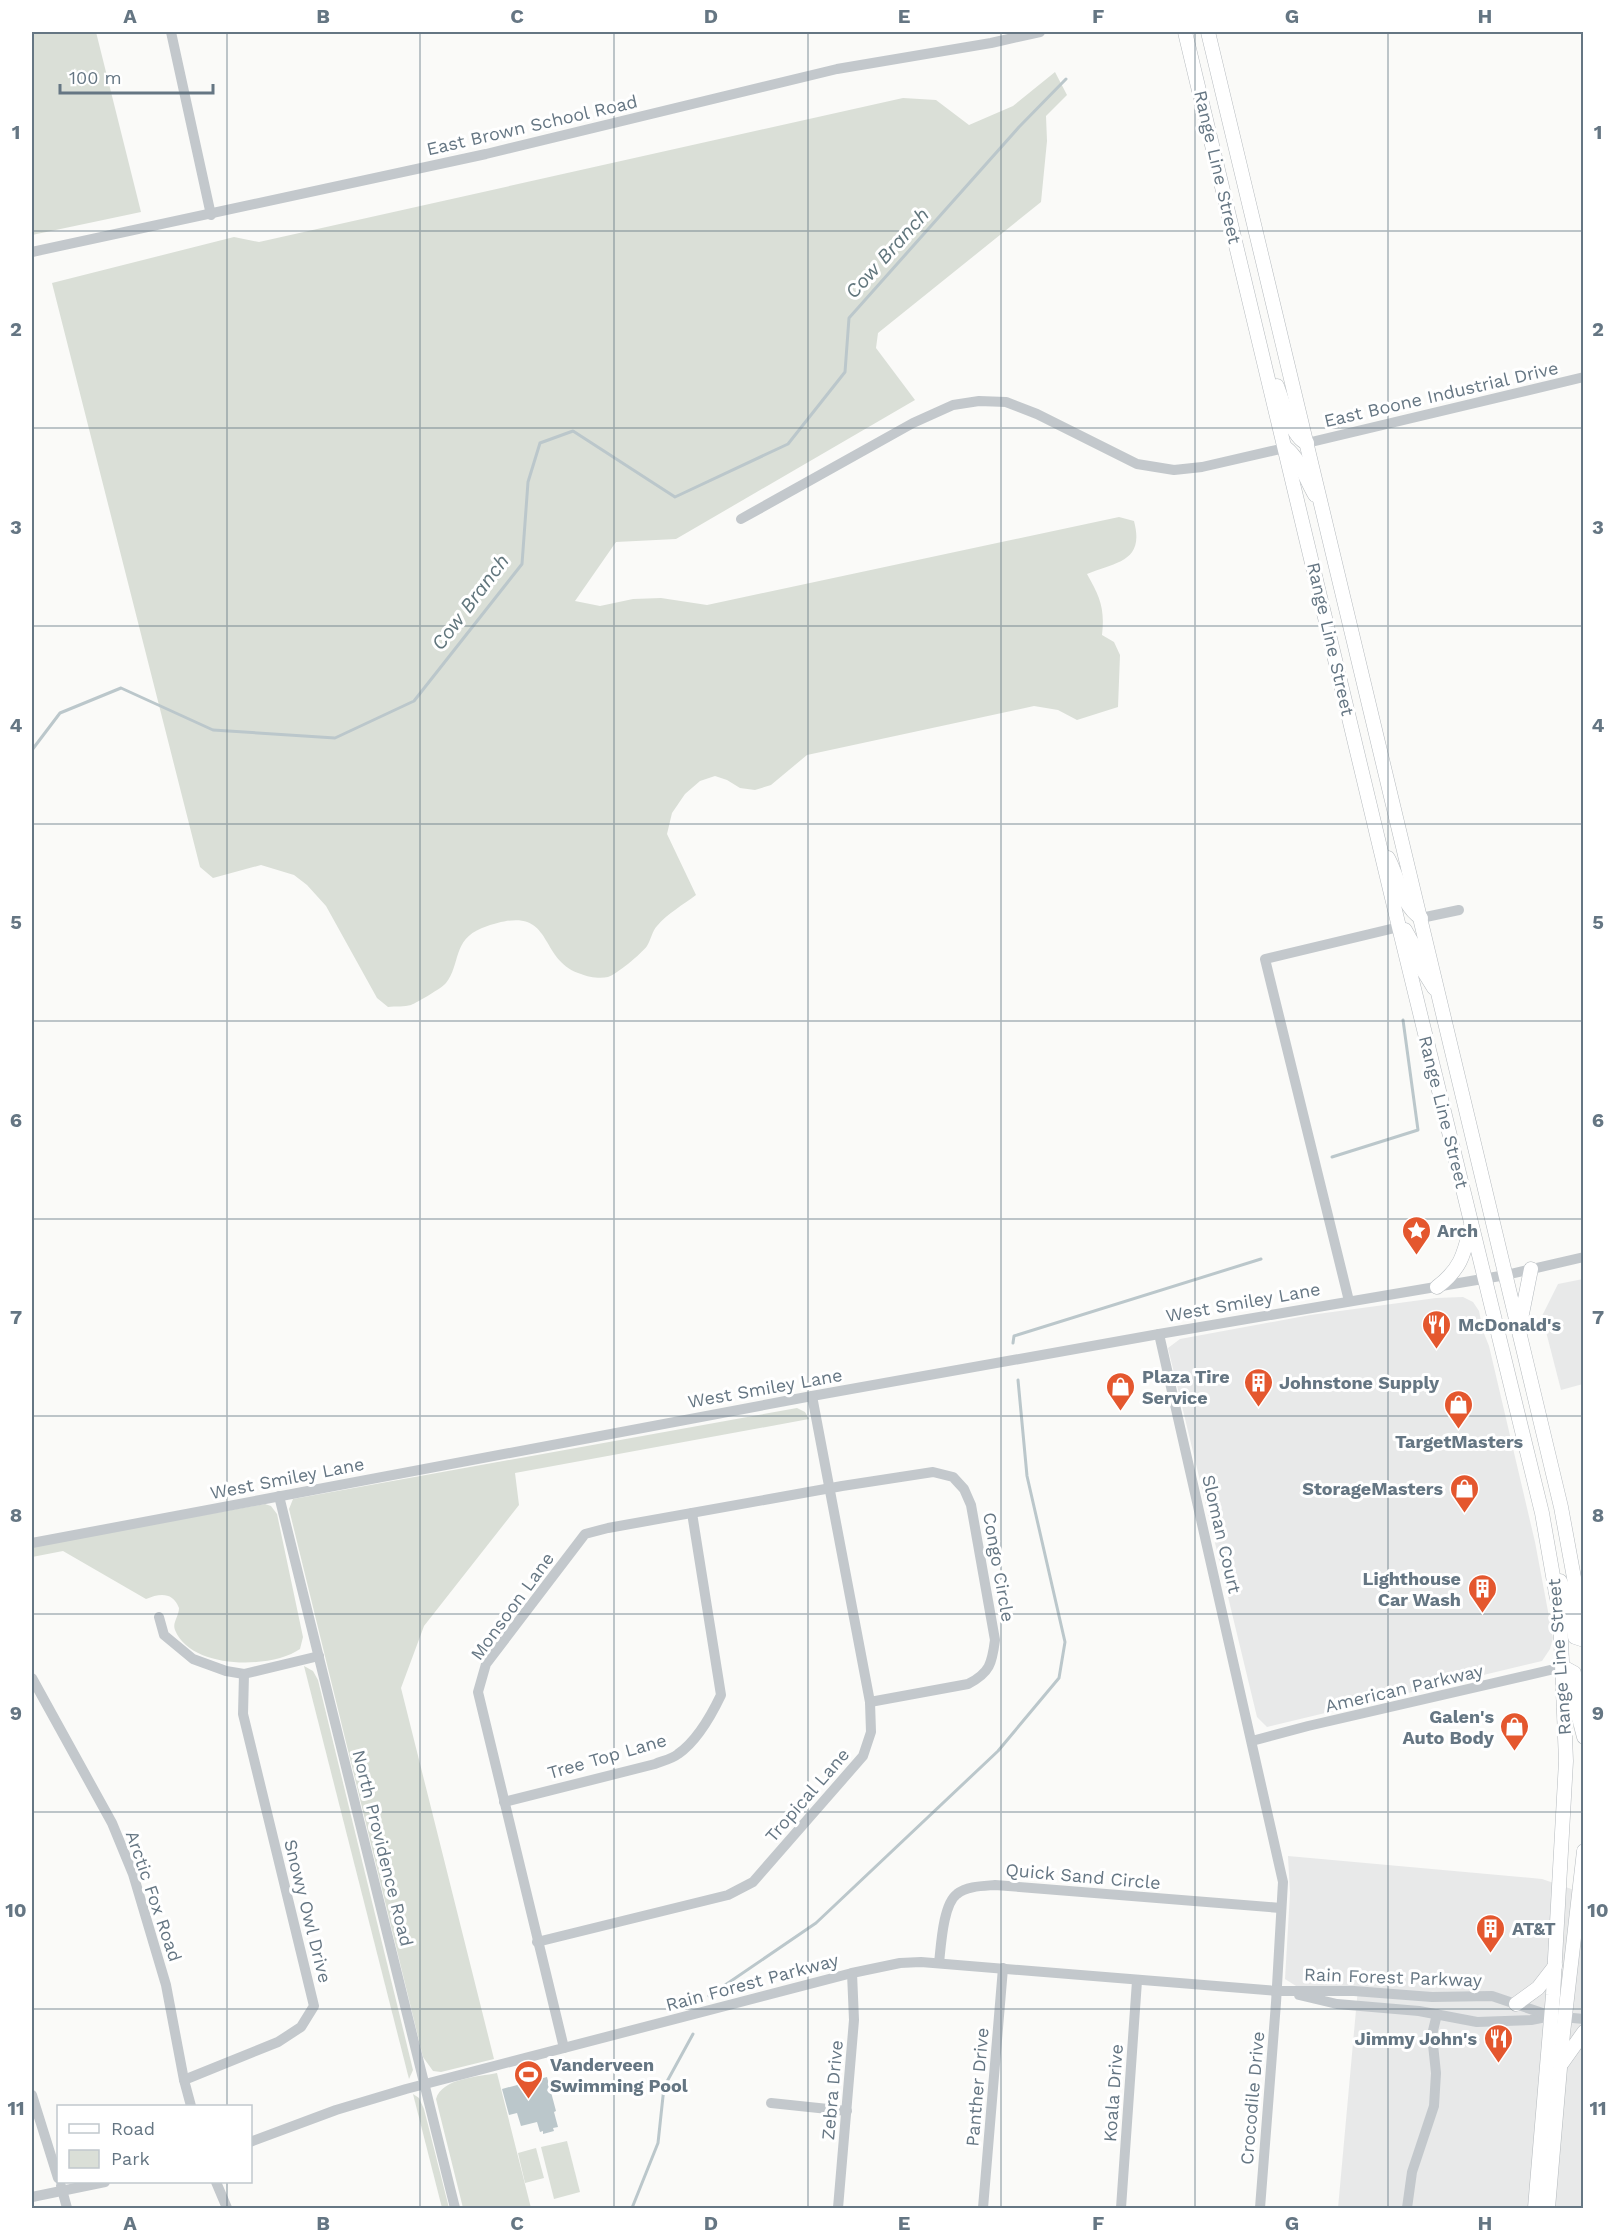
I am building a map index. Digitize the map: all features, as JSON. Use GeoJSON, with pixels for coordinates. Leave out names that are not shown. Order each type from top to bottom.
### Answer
{"type":"FeatureCollection","features":[{"type":"Feature","properties":{"kind":"main road","name":"Range Line Street"},"geometry":{"type":"LineString","coordinates":[[1185,32],[1542,1513],[1560,1616],[1566,1761],[1555,1966],[1534,2208]]}},
{"type":"Feature","properties":{"kind":"main road","name":"Range Line Street"},"geometry":{"type":"LineString","coordinates":[[1208,32],[1561,1507],[1584,1632]]}},
{"type":"Feature","properties":{"kind":"main road"},"geometry":{"type":"LineString","coordinates":[[1213,51],[1217,32]]}},
{"type":"Feature","properties":{"kind":"main road"},"geometry":{"type":"LineString","coordinates":[[1262,352],[1296,435],[1302,442],[1307,443]]}},
{"type":"Feature","properties":{"kind":"main road"},"geometry":{"type":"LineString","coordinates":[[1285,448],[1298,462],[1323,510]]}},
{"type":"Feature","properties":{"kind":"main road"},"geometry":{"type":"LineString","coordinates":[[1378,837],[1397,874],[1406,905],[1411,912],[1421,918]]}},
{"type":"Feature","properties":{"kind":"main road"},"geometry":{"type":"LineString","coordinates":[[1399,927],[1409,935],[1421,968],[1440,997]]}},
{"type":"Feature","properties":{"kind":"main road"},"geometry":{"type":"LineString","coordinates":[[1437,1287],[1457,1268],[1465,1253],[1472,1224]]}},
{"type":"Feature","properties":{"kind":"main road"},"geometry":{"type":"LineString","coordinates":[[1519,1329],[1531,1269]]}},
{"type":"Feature","properties":{"kind":"main road"},"geometry":{"type":"LineString","coordinates":[[1550,1557],[1569,1602],[1575,1637],[1584,1640]]}},
{"type":"Feature","properties":{"kind":"main road"},"geometry":{"type":"LineString","coordinates":[[1563,1667],[1574,1673],[1577,1710],[1584,1737]]}},
{"type":"Feature","properties":{"kind":"main road"},"geometry":{"type":"LineString","coordinates":[[1548,2208],[1584,1851]]}},
{"type":"Feature","properties":{"kind":"main road"},"geometry":{"type":"LineString","coordinates":[[1516,2004],[1538,1988],[1555,1966]]}},
{"type":"Feature","properties":{"kind":"main road"},"geometry":{"type":"LineString","coordinates":[[1561,2064],[1584,2032]]}},
{"type":"Feature","properties":{"kind":"street"},"geometry":{"type":"LineString","coordinates":[[171,32],[211,215]]}},
{"type":"Feature","properties":{"kind":"street","name":"East Brown School Road"},"geometry":{"type":"LineString","coordinates":[[32,252],[486,154],[837,69],[991,43],[1040,32]]}},
{"type":"Feature","properties":{"kind":"street","name":"East Boone Industrial Drive"},"geometry":{"type":"LineString","coordinates":[[1307,443],[1584,377]]}},
{"type":"Feature","properties":{"kind":"street"},"geometry":{"type":"LineString","coordinates":[[741,519],[913,423],[954,405],[979,400],[1006,402],[1037,414],[1137,464],[1174,470],[1202,467],[1285,448]]}},
{"type":"Feature","properties":{"kind":"street"},"geometry":{"type":"LineString","coordinates":[[1421,918],[1459,910]]}},
{"type":"Feature","properties":{"kind":"street"},"geometry":{"type":"LineString","coordinates":[[1349,1301],[1265,959],[1399,927]]}},
{"type":"Feature","properties":{"kind":"street","name":"West Smiley Lane"},"geometry":{"type":"LineString","coordinates":[[32,1543],[812,1396],[1485,1279],[1584,1257]]}},
{"type":"Feature","properties":{"kind":"street","name":"Sloman Court"},"geometry":{"type":"LineString","coordinates":[[1159,1334],[1283,1882],[1281,1908]]}},
{"type":"Feature","properties":{"kind":"street","name":"Tropical Lane"},"geometry":{"type":"LineString","coordinates":[[537,1941],[728,1895],[753,1882],[863,1756],[871,1732],[870,1701],[812,1396]]}},
{"type":"Feature","properties":{"kind":"street","name":"Congo Circle"},"geometry":{"type":"LineString","coordinates":[[828,1488],[933,1472],[953,1478],[964,1488],[971,1505],[995,1640],[993,1660],[980,1678],[968,1684],[870,1701]]}},
{"type":"Feature","properties":{"kind":"street","name":"Monsoon Lane"},"geometry":{"type":"LineString","coordinates":[[564,2048],[478,1692],[486,1664],[585,1534],[828,1488]]}},
{"type":"Feature","properties":{"kind":"street","name":"North Providence Road"},"geometry":{"type":"LineString","coordinates":[[279,1496],[455,2208]]}},
{"type":"Feature","properties":{"kind":"street","name":"Tree Top Lane"},"geometry":{"type":"LineString","coordinates":[[504,1802],[655,1764],[678,1755],[711,1715],[722,1695],[692,1512]]}},
{"type":"Feature","properties":{"kind":"street"},"geometry":{"type":"LineString","coordinates":[[159,1617],[164,1635],[193,1659],[226,1671],[244,1674],[319,1656]]}},
{"type":"Feature","properties":{"kind":"street","name":"American Parkway"},"geometry":{"type":"LineString","coordinates":[[1252,1741],[1563,1667]]}},
{"type":"Feature","properties":{"kind":"street","name":"Snowy Owl Drive"},"geometry":{"type":"LineString","coordinates":[[184,2080],[278,2042],[301,2027],[314,2006],[243,1714],[244,1674]]}},
{"type":"Feature","properties":{"kind":"street","name":"Arctic Fox Road"},"geometry":{"type":"LineString","coordinates":[[32,1678],[112,1823],[134,1874],[166,1985],[191,2105]]}},
{"type":"Feature","properties":{"kind":"street","name":"Quick Sand Circle"},"geometry":{"type":"LineString","coordinates":[[939,1963],[944,1926],[950,1904],[956,1894],[979,1886],[1006,1886],[1281,1908]]}},
{"type":"Feature","properties":{"kind":"street","name":"Crocodile Drive"},"geometry":{"type":"LineString","coordinates":[[1260,2208],[1277,1991],[1281,1908]]}},
{"type":"Feature","properties":{"kind":"street","name":"Rain Forest Parkway"},"geometry":{"type":"LineString","coordinates":[[252,2141],[336,2110],[424,2084],[852,1973],[900,1963],[939,1963],[1277,1991],[1354,1991],[1432,1997],[1492,1996],[1551,2016]]}},
{"type":"Feature","properties":{"kind":"street","name":"Panther Drive"},"geometry":{"type":"LineString","coordinates":[[983,2208],[1003,1968]]}},
{"type":"Feature","properties":{"kind":"street","name":"Zebra Drive"},"geometry":{"type":"LineString","coordinates":[[838,2208],[854,2020],[852,1973]]}},
{"type":"Feature","properties":{"kind":"street","name":"Koala Drive"},"geometry":{"type":"LineString","coordinates":[[1121,2208],[1137,1981]]}},
{"type":"Feature","properties":{"kind":"street","name":"Rain Forest Parkway"},"geometry":{"type":"LineString","coordinates":[[1277,1991],[1337,2004],[1437,2014],[1477,2022],[1531,2020],[1551,2016]]}},
{"type":"Feature","properties":{"kind":"street"},"geometry":{"type":"LineString","coordinates":[[1407,2208],[1412,2172],[1434,2106],[1436,2073],[1432,2035],[1437,2014]]}},
{"type":"Feature","properties":{"kind":"street"},"geometry":{"type":"LineString","coordinates":[[1551,2016],[1584,2019]]}},
{"type":"Feature","properties":{"kind":"street"},"geometry":{"type":"LineString","coordinates":[[32,2095],[57,2174]]}},
{"type":"Feature","properties":{"kind":"street"},"geometry":{"type":"LineString","coordinates":[[771,2103],[847,2110]]}},
{"type":"Feature","properties":{"kind":"street"},"geometry":{"type":"LineString","coordinates":[[32,2197],[60,2183],[67,2208]]}},
{"type":"Feature","properties":{"kind":"street"},"geometry":{"type":"LineString","coordinates":[[217,2183],[227,2208]]}},
{"type":"Feature","properties":{"kind":"shaded area"},"geometry":{"type":"Polygon","coordinates":[[[1583,1279],[1583,1384],[1561,1390],[1542,1316],[1558,1284],[1583,1279]]]}},
{"type":"Feature","properties":{"kind":"shaded area"},"geometry":{"type":"Polygon","coordinates":[[[1463,1297],[1473,1302],[1479,1311],[1489,1346],[1535,1542],[1553,1638],[1550,1649],[1542,1661],[1267,1727],[1257,1717],[1168,1348],[1180,1339],[1310,1315],[1436,1298],[1463,1297]]]}},
{"type":"Feature","properties":{"kind":"shaded area"},"geometry":{"type":"Polygon","coordinates":[[[1288,1856],[1542,1879],[1583,1893],[1583,2208],[1338,2208],[1358,1988],[1296,1986],[1285,1979],[1290,1893],[1288,1856]]]}},
{"type":"Feature","properties":{"kind":"shaded area","name":"Vanderveen Swimming Pool"},"geometry":{"type":"Polygon","coordinates":[[[547,2077],[558,2127],[553,2128],[554,2131],[543,2134],[537,2122],[521,2126],[517,2113],[509,2115],[502,2089],[547,2077]]]}},
{"type":"Feature","properties":{"kind":"green space"},"geometry":{"type":"Polygon","coordinates":[[[32,32],[96,32],[141,212],[32,235],[32,32]]]}},
{"type":"Feature","properties":{"kind":"green space"},"geometry":{"type":"Polygon","coordinates":[[[1055,72],[1067,95],[1046,116],[1047,141],[1041,202],[878,333],[876,348],[915,400],[676,539],[616,542],[575,601],[600,606],[633,599],[661,598],[707,605],[1119,517],[1134,521],[1136,535],[1132,553],[1118,563],[1087,574],[1100,603],[1103,617],[1102,635],[1114,642],[1120,655],[1118,707],[1077,720],[1058,710],[1034,706],[807,755],[771,785],[755,790],[740,788],[715,776],[700,781],[685,794],[672,813],[667,834],[696,895],[661,922],[640,954],[617,972],[605,978],[587,976],[566,967],[534,926],[523,921],[506,921],[482,928],[466,939],[458,953],[451,976],[440,988],[411,1005],[388,1007],[377,998],[326,906],[307,885],[294,875],[261,865],[213,878],[200,867],[52,283],[234,237],[259,242],[903,98],[936,100],[969,125],[1013,106],[1055,72]]]}},
{"type":"Feature","properties":{"kind":"green space"},"geometry":{"type":"Polygon","coordinates":[[[797,1408],[805,1412],[809,1419],[515,1473],[519,1505],[424,1626],[401,1688],[494,2059],[441,2072],[433,2071],[423,2057],[289,1509],[293,1499],[797,1408]]]}},
{"type":"Feature","properties":{"kind":"green space"},"geometry":{"type":"Polygon","coordinates":[[[265,1504],[271,1506],[277,1514],[303,1637],[300,1649],[287,1656],[271,1660],[233,1662],[197,1653],[184,1643],[175,1630],[174,1625],[179,1608],[170,1597],[161,1595],[146,1599],[63,1551],[32,1557],[32,1546],[265,1504]]]}},
{"type":"Feature","properties":{"kind":"green space"},"geometry":{"type":"Polygon","coordinates":[[[304,1666],[313,1671],[318,1680],[413,2070],[409,2079],[304,1666]]]}},
{"type":"Feature","properties":{"kind":"green space"},"geometry":{"type":"Polygon","coordinates":[[[497,2073],[531,2208],[463,2208],[436,2099],[445,2087],[453,2083],[471,2077],[497,2073]]]}},
{"type":"Feature","properties":{"kind":"green space"},"geometry":{"type":"Polygon","coordinates":[[[413,2094],[419,2098],[424,2109],[449,2208],[442,2208],[413,2094]]]}},
{"type":"Feature","properties":{"kind":"green space"},"geometry":{"type":"Polygon","coordinates":[[[567,2141],[580,2192],[554,2199],[541,2147],[567,2141]]]}},
{"type":"Feature","properties":{"kind":"green space"},"geometry":{"type":"Polygon","coordinates":[[[536,2148],[544,2178],[525,2183],[518,2153],[536,2148]]]}},
{"type":"Feature","properties":{"kind":"waterway","name":"Cow Branch"},"geometry":{"type":"LineString","coordinates":[[32,750],[60,713],[121,688],[213,730],[335,738],[414,701],[522,564],[528,482],[540,443],[573,431],[675,497],[788,444],[845,372],[849,318],[1019,127],[1066,79]]}},
{"type":"Feature","properties":{"kind":"waterway"},"geometry":{"type":"LineString","coordinates":[[1332,1157],[1418,1130],[1403,1020]]}},
{"type":"Feature","properties":{"kind":"waterway"},"geometry":{"type":"LineString","coordinates":[[1013,1343],[1014,1336],[1261,1259]]}},
{"type":"Feature","properties":{"kind":"waterway"},"geometry":{"type":"LineString","coordinates":[[709,1996],[816,1923],[998,1751],[1059,1678],[1065,1642],[1027,1476],[1018,1380]]}},
{"type":"Feature","properties":{"kind":"waterway"},"geometry":{"type":"LineString","coordinates":[[632,2208],[658,2143],[664,2087],[693,2034]]}},
{"type":"Feature","properties":{"kind":"place","name":"Arch"},"geometry":{"type":"Point","coordinates":[1416,1256]}},
{"type":"Feature","properties":{"kind":"place","name":"McDonald's"},"geometry":{"type":"Point","coordinates":[1437,1350]}},
{"type":"Feature","properties":{"kind":"place","name":"Johnstone Supply"},"geometry":{"type":"Point","coordinates":[1258,1408]}},
{"type":"Feature","properties":{"kind":"place","name":"Plaza Tire Service"},"geometry":{"type":"Point","coordinates":[1121,1412]}},
{"type":"Feature","properties":{"kind":"place","name":"TargetMasters"},"geometry":{"type":"Point","coordinates":[1459,1430]}},
{"type":"Feature","properties":{"kind":"place","name":"StorageMasters"},"geometry":{"type":"Point","coordinates":[1464,1514]}},
{"type":"Feature","properties":{"kind":"place","name":"Lighthouse Car Wash"},"geometry":{"type":"Point","coordinates":[1482,1614]}},
{"type":"Feature","properties":{"kind":"place","name":"Galen's Auto Body"},"geometry":{"type":"Point","coordinates":[1515,1752]}},
{"type":"Feature","properties":{"kind":"place","name":"AT&T"},"geometry":{"type":"Point","coordinates":[1491,1954]}},
{"type":"Feature","properties":{"kind":"place","name":"Jimmy John's"},"geometry":{"type":"Point","coordinates":[1498,2064]}},
{"type":"Feature","properties":{"kind":"place","name":"Vanderveen Swimming Pool"},"geometry":{"type":"Point","coordinates":[529,2100]}}]}
